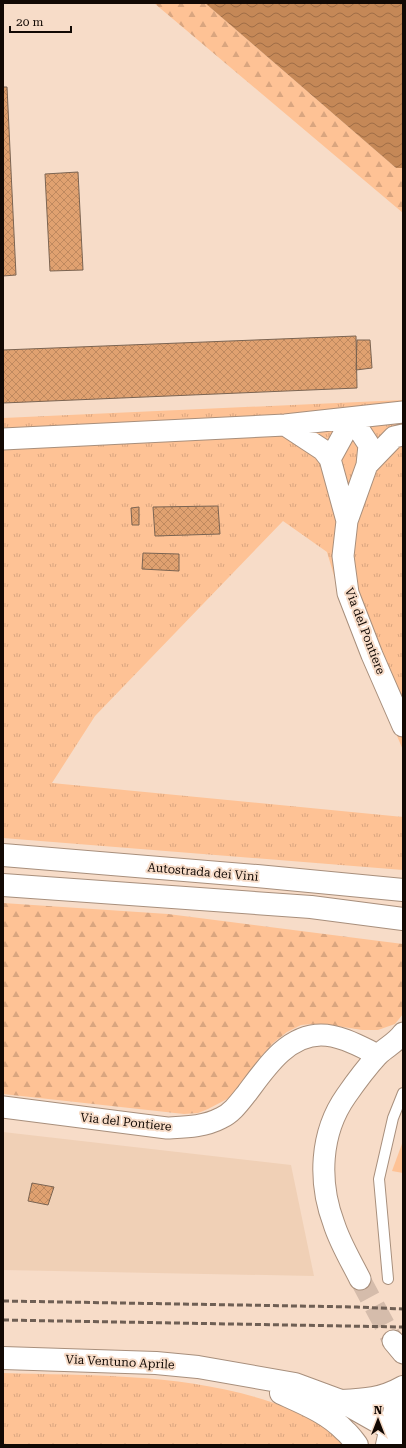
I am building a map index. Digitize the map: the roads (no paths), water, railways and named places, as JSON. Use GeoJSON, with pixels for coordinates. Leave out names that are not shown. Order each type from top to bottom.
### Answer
{"type":"FeatureCollection","features":[{"type":"Feature","properties":{"kind":"main road","name":"Autostrada dei Vini"},"geometry":{"type":"LineString","coordinates":[[3,855],[257,876],[403,890]]}},
{"type":"Feature","properties":{"kind":"main road"},"geometry":{"type":"LineString","coordinates":[[3,885],[311,907],[403,919]]}},
{"type":"Feature","properties":{"kind":"main road","name":"Via Ventuno Aprile"},"geometry":{"type":"LineString","coordinates":[[3,1358],[156,1363],[198,1367],[294,1384],[341,1402],[394,1437]]}},
{"type":"Feature","properties":{"kind":"main road","name":"Via Ventuno Aprile"},"geometry":{"type":"LineString","coordinates":[[236,1373],[304,1403],[316,1410],[345,1430],[357,1445]]}},
{"type":"Feature","properties":{"kind":"main road"},"geometry":{"type":"LineString","coordinates":[[341,1402],[380,1397],[391,1394],[403,1387]]}},
{"type":"Feature","properties":{"kind":"main road"},"geometry":{"type":"LineString","coordinates":[[394,1437],[396,1400],[403,1387]]}},
{"type":"Feature","properties":{"kind":"street"},"geometry":{"type":"LineString","coordinates":[[3,439],[285,425],[403,412]]}},
{"type":"Feature","properties":{"kind":"street"},"geometry":{"type":"LineString","coordinates":[[330,459],[352,418]]}},
{"type":"Feature","properties":{"kind":"street"},"geometry":{"type":"LineString","coordinates":[[352,418],[369,445],[367,465]]}},
{"type":"Feature","properties":{"kind":"street"},"geometry":{"type":"LineString","coordinates":[[285,425],[323,450],[330,459],[347,521]]}},
{"type":"Feature","properties":{"kind":"street","name":"Via del Pontiere"},"geometry":{"type":"LineString","coordinates":[[403,435],[394,437],[367,465],[347,521],[343,556],[348,593],[372,655],[403,726]]}},
{"type":"Feature","properties":{"kind":"street","name":"Via del Pontiere"},"geometry":{"type":"LineString","coordinates":[[3,1107],[167,1128],[188,1127],[208,1123],[222,1118],[235,1108],[266,1068],[280,1053],[298,1040],[310,1036],[322,1035],[343,1039],[378,1055]]}},
{"type":"Feature","properties":{"kind":"street"},"geometry":{"type":"LineString","coordinates":[[360,1279],[334,1226],[328,1207],[324,1170],[326,1140],[337,1110],[346,1096],[378,1055],[402,1038]]}},
{"type":"Feature","properties":{"kind":"lane"},"geometry":{"type":"LineString","coordinates":[[388,1279],[379,1179],[393,1118],[403,1093]]}},
{"type":"Feature","properties":{"kind":"water"},"geometry":{"type":"Polygon","coordinates":[[[205,3],[403,3],[403,168],[396,168],[205,3]]]}},
{"type":"Feature","properties":{"kind":"tunnel"},"geometry":{"type":"LineString","coordinates":[[360,1279],[393,1341]]}},
{"type":"Feature","properties":{"kind":"railway"},"geometry":{"type":"LineString","coordinates":[[3,1301],[403,1309]]}},
{"type":"Feature","properties":{"kind":"railway"},"geometry":{"type":"LineString","coordinates":[[3,1320],[403,1327]]}}]}
